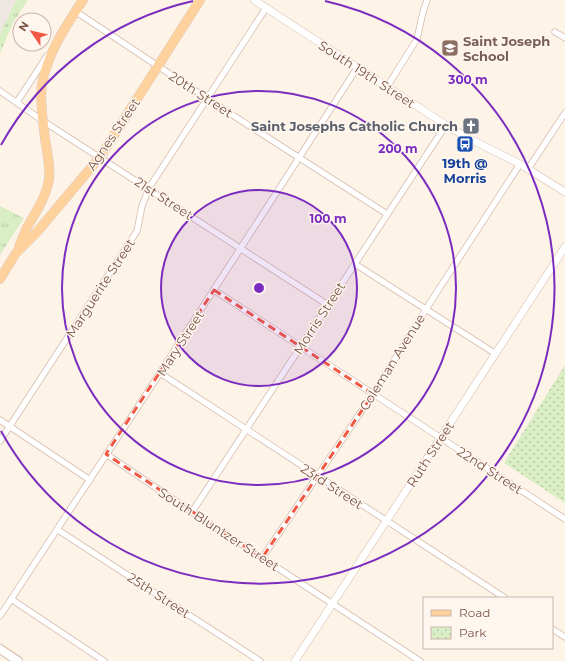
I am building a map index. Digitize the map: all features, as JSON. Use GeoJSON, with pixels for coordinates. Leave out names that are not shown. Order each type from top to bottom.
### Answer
{"type":"FeatureCollection","features":[{"type":"Feature","properties":{"kind":"main road"},"geometry":{"type":"LineString","coordinates":[[16,253],[28,226],[43,201],[49,181],[50,161],[44,136],[42,85],[53,48],[83,0]]}},
{"type":"Feature","properties":{"kind":"main road","name":"Agnes Street"},"geometry":{"type":"LineString","coordinates":[[0,279],[16,253],[37,232],[100,157],[200,0]]}},
{"type":"Feature","properties":{"kind":"main road"},"geometry":{"type":"LineString","coordinates":[[0,649],[18,661]]}},
{"type":"Feature","properties":{"kind":"street","name":"South 19th Street"},"geometry":{"type":"LineString","coordinates":[[254,0],[446,125],[468,138],[520,164],[565,192]]}},
{"type":"Feature","properties":{"kind":"street"},"geometry":{"type":"LineString","coordinates":[[387,88],[417,39],[425,1]]}},
{"type":"Feature","properties":{"kind":"street","name":"Marguerite Street"},"geometry":{"type":"LineString","coordinates":[[0,441],[138,231],[142,206],[149,188],[206,98],[266,8]]}},
{"type":"Feature","properties":{"kind":"street","name":"20th Street"},"geometry":{"type":"LineString","coordinates":[[76,11],[206,98],[387,214]]}},
{"type":"Feature","properties":{"kind":"street"},"geometry":{"type":"LineString","coordinates":[[555,32],[565,38]]}},
{"type":"Feature","properties":{"kind":"street"},"geometry":{"type":"LineString","coordinates":[[17,102],[53,48]]}},
{"type":"Feature","properties":{"kind":"street","name":"Mary Street"},"geometry":{"type":"LineString","coordinates":[[0,616],[58,530],[357,68]]}},
{"type":"Feature","properties":{"kind":"street","name":"21st Street"},"geometry":{"type":"LineString","coordinates":[[0,91],[43,121],[149,188],[328,305]]}},
{"type":"Feature","properties":{"kind":"street"},"geometry":{"type":"LineString","coordinates":[[528,169],[565,113]]}},
{"type":"Feature","properties":{"kind":"street","name":"Morris Street"},"geometry":{"type":"LineString","coordinates":[[192,512],[446,125]]}},
{"type":"Feature","properties":{"kind":"street","name":"Coleman Avenue"},"geometry":{"type":"LineString","coordinates":[[262,558],[373,394],[520,164]]}},
{"type":"Feature","properties":{"kind":"street","name":"Ruth Street"},"geometry":{"type":"LineString","coordinates":[[295,661],[565,247]]}},
{"type":"Feature","properties":{"kind":"street"},"geometry":{"type":"LineString","coordinates":[[355,264],[496,354]]}},
{"type":"Feature","properties":{"kind":"street","name":"22nd Street"},"geometry":{"type":"LineString","coordinates":[[214,290],[565,519]]}},
{"type":"Feature","properties":{"kind":"street","name":"23rd Street"},"geometry":{"type":"LineString","coordinates":[[160,373],[503,597]]}},
{"type":"Feature","properties":{"kind":"street"},"geometry":{"type":"LineString","coordinates":[[0,420],[90,480]]}},
{"type":"Feature","properties":{"kind":"street","name":"South Bluntzer Street"},"geometry":{"type":"LineString","coordinates":[[106,454],[420,661]]}},
{"type":"Feature","properties":{"kind":"street","name":"25th Street"},"geometry":{"type":"LineString","coordinates":[[58,530],[260,661]]}},
{"type":"Feature","properties":{"kind":"street"},"geometry":{"type":"LineString","coordinates":[[11,599],[104,661]]}},
{"type":"Feature","properties":{"kind":"street"},"geometry":{"type":"LineString","coordinates":[[553,630],[565,637]]}},
{"type":"Feature","properties":{"kind":"highlighted area"},"geometry":{"type":"Polygon","coordinates":[[[214,290],[373,394],[262,558],[106,454],[214,290]]]}},
{"type":"Feature","properties":{"kind":"shaded area"},"geometry":{"type":"Polygon","coordinates":[[[0,0],[16,0],[0,34],[0,0]]]}},
{"type":"Feature","properties":{"kind":"green space"},"geometry":{"type":"Polygon","coordinates":[[[16,0],[28,0],[20,12],[12,12],[12,26],[0,53],[0,34],[16,0]]]}},
{"type":"Feature","properties":{"kind":"green space"},"geometry":{"type":"Polygon","coordinates":[[[0,206],[24,218],[0,255],[0,206]]]}},
{"type":"Feature","properties":{"kind":"green space"},"geometry":{"type":"Polygon","coordinates":[[[565,365],[565,503],[504,463],[565,365]]]}},
{"type":"Feature","properties":{"kind":"place","name":"Saint Joseph School"},"geometry":{"type":"Point","coordinates":[450,48]}},
{"type":"Feature","properties":{"kind":"place","name":"Saint Josephs Catholic Church"},"geometry":{"type":"Point","coordinates":[471,126]}},
{"type":"Feature","properties":{"kind":"place","name":"19th @ Morris"},"geometry":{"type":"Point","coordinates":[465,144]}}]}
